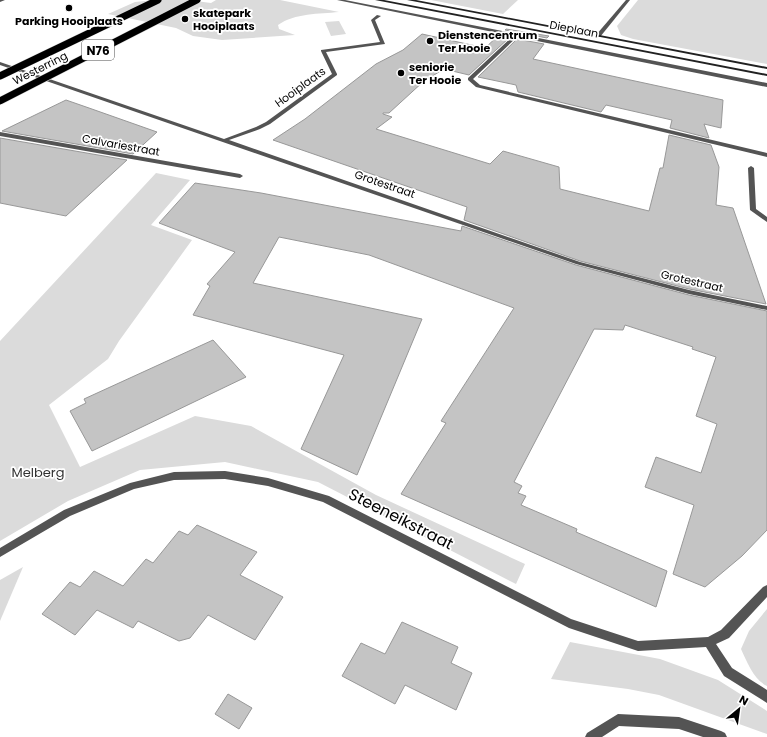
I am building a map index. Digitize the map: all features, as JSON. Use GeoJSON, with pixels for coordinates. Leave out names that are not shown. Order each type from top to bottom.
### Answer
{"type":"FeatureCollection","features":[{"type":"Feature","properties":{"kind":"highway","name":"Westerring"},"geometry":{"type":"LineString","coordinates":[[0,76],[158,0]]}},
{"type":"Feature","properties":{"kind":"highway","name":"Westerring"},"geometry":{"type":"LineString","coordinates":[[0,101],[197,0]]}},
{"type":"Feature","properties":{"kind":"main road","name":"Dieplaan"},"geometry":{"type":"LineString","coordinates":[[377,0],[767,76]]}},
{"type":"Feature","properties":{"kind":"main road","name":"Dieplaan"},"geometry":{"type":"LineString","coordinates":[[409,0],[767,68]]}},
{"type":"Feature","properties":{"kind":"street"},"geometry":{"type":"LineString","coordinates":[[339,0],[767,85]]}},
{"type":"Feature","properties":{"kind":"street"},"geometry":{"type":"LineString","coordinates":[[598,36],[628,0]]}},
{"type":"Feature","properties":{"kind":"street","name":"Hooiplaats"},"geometry":{"type":"LineString","coordinates":[[226,140],[235,135],[258,129],[284,112],[335,74],[323,51],[383,43],[373,20],[388,10]]}},
{"type":"Feature","properties":{"kind":"street"},"geometry":{"type":"LineString","coordinates":[[516,35],[470,79],[479,86],[767,155]]}},
{"type":"Feature","properties":{"kind":"street","name":"Grotestraat"},"geometry":{"type":"LineString","coordinates":[[0,63],[578,263],[689,292],[767,308]]}},
{"type":"Feature","properties":{"kind":"street","name":"Calvariestraat"},"geometry":{"type":"LineString","coordinates":[[0,134],[240,176]]}},
{"type":"Feature","properties":{"kind":"street"},"geometry":{"type":"LineString","coordinates":[[751,168],[753,210],[767,220]]}},
{"type":"Feature","properties":{"kind":"street","name":"Steeneikstraat"},"geometry":{"type":"LineString","coordinates":[[0,553],[67,513],[133,486],[174,476],[225,475],[268,482],[326,498],[569,623],[638,646],[709,642]]}},
{"type":"Feature","properties":{"kind":"street"},"geometry":{"type":"LineString","coordinates":[[767,590],[725,634],[709,642],[728,672],[767,697]]}},
{"type":"Feature","properties":{"kind":"street"},"geometry":{"type":"LineString","coordinates":[[592,737],[618,720],[678,723],[721,737]]}},
{"type":"Feature","properties":{"kind":"green space"},"geometry":{"type":"Polygon","coordinates":[[[154,0],[188,0],[211,3],[216,0],[280,0],[339,12],[299,16],[278,25],[279,29],[295,35],[222,40],[193,36],[176,28],[108,14],[135,2],[154,0]]]}},
{"type":"Feature","properties":{"kind":"green space"},"geometry":{"type":"Polygon","coordinates":[[[431,0],[518,0],[503,14],[431,0]]]}},
{"type":"Feature","properties":{"kind":"green space"},"geometry":{"type":"Polygon","coordinates":[[[638,0],[767,0],[767,64],[633,39],[621,35],[617,26],[638,0]]]}},
{"type":"Feature","properties":{"kind":"green space"},"geometry":{"type":"Polygon","coordinates":[[[339,21],[346,34],[331,36],[325,22],[339,21]]]}},
{"type":"Feature","properties":{"kind":"green space","name":"Melberg"},"geometry":{"type":"Polygon","coordinates":[[[156,173],[190,180],[151,225],[192,240],[119,341],[108,359],[49,405],[80,467],[195,416],[251,426],[376,495],[525,564],[516,584],[318,482],[225,462],[140,470],[68,501],[0,541],[0,341],[156,173]]]}},
{"type":"Feature","properties":{"kind":"green space"},"geometry":{"type":"Polygon","coordinates":[[[23,567],[0,621],[0,580],[23,567]]]}},
{"type":"Feature","properties":{"kind":"green space"},"geometry":{"type":"Polygon","coordinates":[[[767,609],[767,686],[758,680],[748,665],[741,649],[749,631],[767,609]]]}},
{"type":"Feature","properties":{"kind":"green space"},"geometry":{"type":"Polygon","coordinates":[[[570,642],[660,659],[718,680],[767,711],[767,734],[659,695],[628,689],[551,679],[570,642]]]}},
{"type":"Feature","properties":{"kind":"building"},"geometry":{"type":"Polygon","coordinates":[[[505,30],[549,36],[547,38],[505,30]]]}},
{"type":"Feature","properties":{"kind":"building"},"geometry":{"type":"Polygon","coordinates":[[[422,34],[485,48],[499,35],[510,37],[469,75],[444,69],[424,81],[389,113],[383,113],[392,117],[376,129],[490,164],[503,151],[559,167],[560,189],[649,211],[660,168],[663,168],[669,135],[711,145],[719,167],[716,205],[733,208],[766,304],[689,289],[580,261],[464,220],[467,207],[273,140],[305,119],[376,64],[403,50],[422,34]]]}},
{"type":"Feature","properties":{"kind":"building"},"geometry":{"type":"Polygon","coordinates":[[[517,39],[544,44],[533,59],[723,100],[721,128],[704,124],[709,138],[670,128],[672,120],[606,105],[601,112],[518,92],[516,85],[478,77],[517,39]]]}},
{"type":"Feature","properties":{"kind":"building"},"geometry":{"type":"Polygon","coordinates":[[[66,100],[157,132],[133,154],[2,131],[66,100]]]}},
{"type":"Feature","properties":{"kind":"building"},"geometry":{"type":"Polygon","coordinates":[[[0,138],[127,160],[66,216],[0,203],[0,138]]]}},
{"type":"Feature","properties":{"kind":"building"},"geometry":{"type":"Polygon","coordinates":[[[195,183],[261,193],[461,231],[462,226],[576,265],[689,295],[767,311],[767,530],[742,556],[705,587],[673,574],[694,505],[645,487],[656,457],[701,473],[717,424],[696,416],[716,357],[692,349],[693,347],[625,325],[623,330],[594,329],[514,482],[522,486],[518,493],[526,496],[521,505],[577,529],[576,532],[667,571],[656,607],[401,494],[446,423],[441,421],[514,308],[369,255],[279,237],[253,283],[422,319],[357,475],[301,449],[344,355],[193,315],[210,286],[207,284],[235,252],[159,223],[195,183]]]}},
{"type":"Feature","properties":{"kind":"building"},"geometry":{"type":"Polygon","coordinates":[[[213,340],[246,377],[92,451],[70,411],[86,403],[84,399],[213,340]]]}},
{"type":"Feature","properties":{"kind":"building"},"geometry":{"type":"Polygon","coordinates":[[[197,525],[257,552],[240,575],[283,597],[255,640],[208,615],[190,638],[179,641],[138,621],[133,628],[97,610],[75,635],[42,614],[70,582],[80,587],[94,571],[123,586],[146,559],[153,563],[179,531],[188,535],[197,525]]]}},
{"type":"Feature","properties":{"kind":"building"},"geometry":{"type":"Polygon","coordinates":[[[402,622],[458,647],[451,663],[472,673],[456,710],[405,685],[395,704],[342,676],[361,643],[385,654],[402,622]]]}},
{"type":"Feature","properties":{"kind":"building"},"geometry":{"type":"Polygon","coordinates":[[[228,694],[252,708],[239,729],[215,714],[228,694]]]}},
{"type":"Feature","properties":{"kind":"place","name":"Parking Hooiplaats"},"geometry":{"type":"Point","coordinates":[69,8]}},
{"type":"Feature","properties":{"kind":"place","name":"skatepark Hooiplaats"},"geometry":{"type":"Point","coordinates":[185,19]}},
{"type":"Feature","properties":{"kind":"place","name":"Dienstencentrum Ter Hooie"},"geometry":{"type":"Point","coordinates":[430,41]}},
{"type":"Feature","properties":{"kind":"place","name":"seniorie Ter Hooie"},"geometry":{"type":"Point","coordinates":[401,73]}}]}
